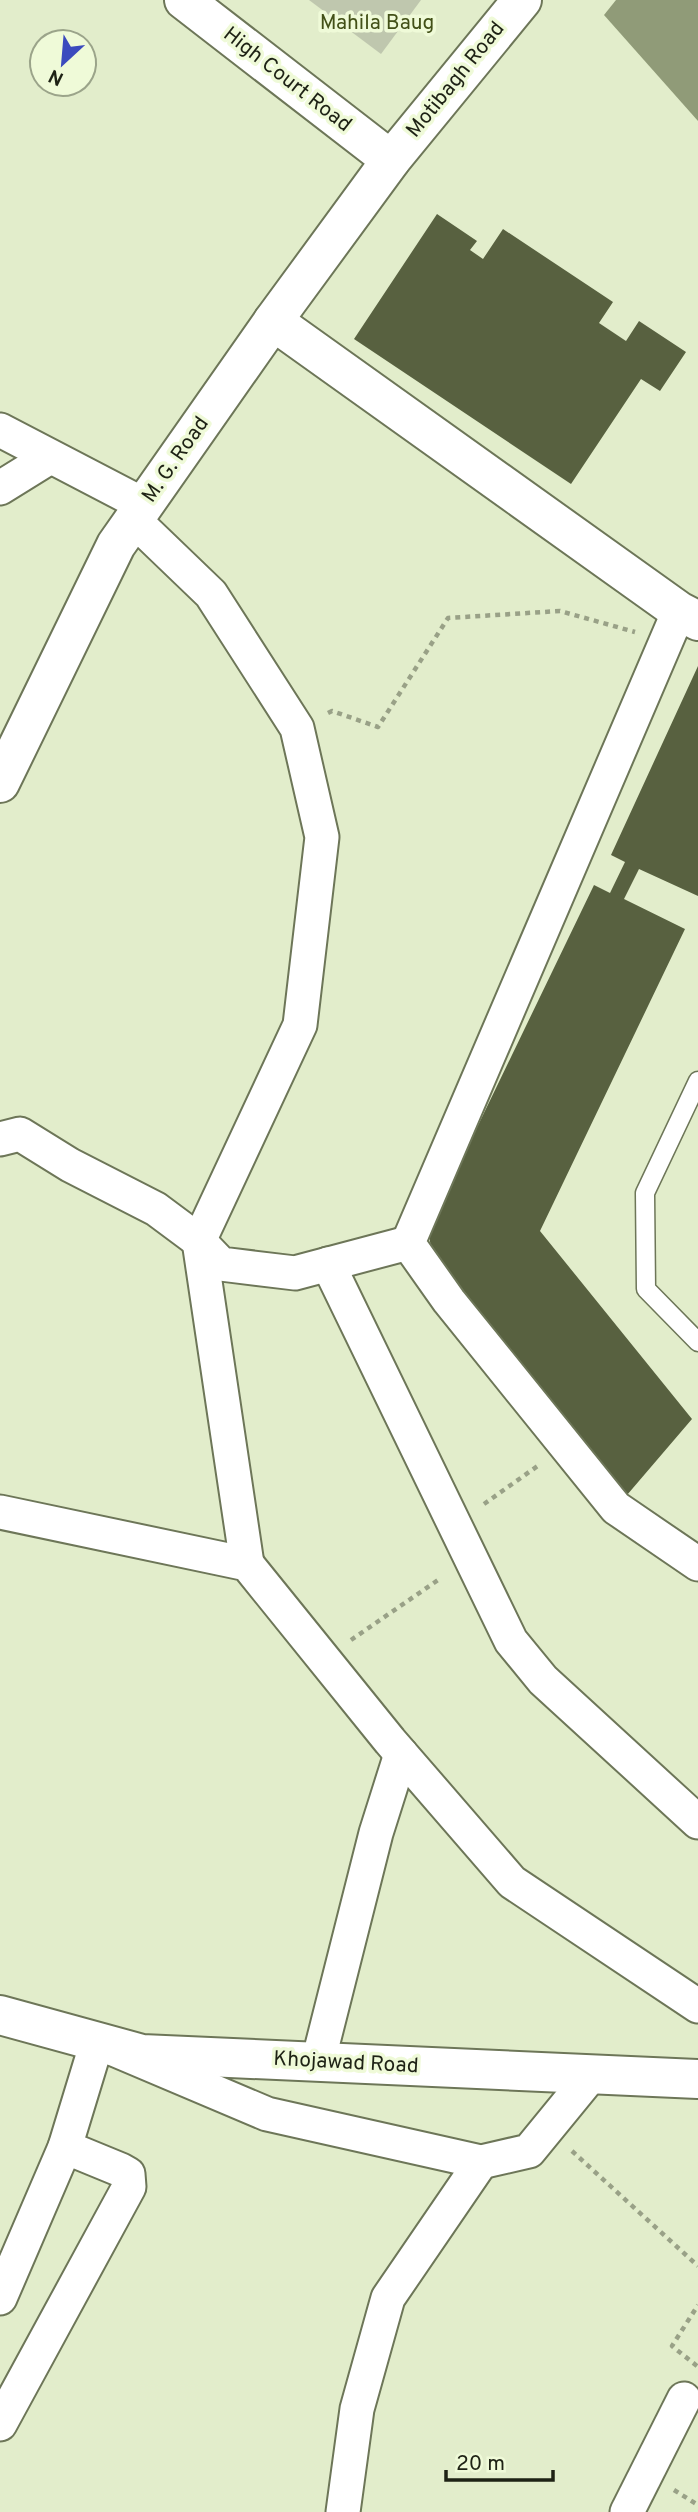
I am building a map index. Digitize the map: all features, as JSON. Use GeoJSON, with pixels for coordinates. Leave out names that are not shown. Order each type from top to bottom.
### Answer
{"type":"FeatureCollection","features":[{"type":"Feature","properties":{"kind":"main road","name":"High Court Road"},"geometry":{"type":"LineString","coordinates":[[184,0],[391,160]]}},
{"type":"Feature","properties":{"kind":"main road","name":"Motibagh Road"},"geometry":{"type":"LineString","coordinates":[[391,160],[522,0]]}},
{"type":"Feature","properties":{"kind":"main road","name":"M. G. Road"},"geometry":{"type":"LineString","coordinates":[[0,783],[116,545],[273,321],[391,160]]}},
{"type":"Feature","properties":{"kind":"main road"},"geometry":{"type":"LineString","coordinates":[[273,321],[681,624]]}},
{"type":"Feature","properties":{"kind":"main road","name":"Khojawad Road"},"geometry":{"type":"LineString","coordinates":[[0,2015],[142,2054],[698,2079]]}},
{"type":"Feature","properties":{"kind":"street"},"geometry":{"type":"LineString","coordinates":[[0,430],[50,457],[139,513],[211,594],[297,728],[322,837],[300,1025],[199,1241],[247,1564],[401,1754],[512,1882],[698,2006]]}},
{"type":"Feature","properties":{"kind":"street"},"geometry":{"type":"LineString","coordinates":[[0,488],[50,457]]}},
{"type":"Feature","properties":{"kind":"street"},"geometry":{"type":"LineString","coordinates":[[408,1243],[681,624]]}},
{"type":"Feature","properties":{"kind":"street"},"geometry":{"type":"LineString","coordinates":[[0,1139],[20,1134],[70,1165],[156,1209],[199,1241],[221,1264],[295,1273],[408,1243]]}},
{"type":"Feature","properties":{"kind":"street"},"geometry":{"type":"LineString","coordinates":[[408,1243],[449,1301],[616,1508],[698,1564]]}},
{"type":"Feature","properties":{"kind":"street"},"geometry":{"type":"LineString","coordinates":[[328,1265],[511,1641],[525,1660],[698,1822]]}},
{"type":"Feature","properties":{"kind":"street"},"geometry":{"type":"LineString","coordinates":[[0,1512],[247,1564]]}},
{"type":"Feature","properties":{"kind":"street"},"geometry":{"type":"LineString","coordinates":[[318,2062],[376,1833],[401,1754]]}},
{"type":"Feature","properties":{"kind":"street"},"geometry":{"type":"LineString","coordinates":[[0,2298],[65,2147],[97,2042],[267,2114],[481,2162],[529,2151],[592,2074]]}},
{"type":"Feature","properties":{"kind":"street"},"geometry":{"type":"LineString","coordinates":[[0,2424],[129,2187],[128,2174],[65,2147]]}},
{"type":"Feature","properties":{"kind":"street"},"geometry":{"type":"LineString","coordinates":[[344,2512],[357,2409],[388,2298],[481,2162]]}},
{"type":"Feature","properties":{"kind":"street"},"geometry":{"type":"LineString","coordinates":[[626,2512],[684,2399]]}},
{"type":"Feature","properties":{"kind":"lane"},"geometry":{"type":"LineString","coordinates":[[698,1081],[645,1193],[645,1221],[646,1289],[698,1342]]}},
{"type":"Feature","properties":{"kind":"path"},"geometry":{"type":"LineString","coordinates":[[297,728],[332,711],[378,727],[448,618],[560,611],[681,624]]}},
{"type":"Feature","properties":{"kind":"path"},"geometry":{"type":"LineString","coordinates":[[455,1525],[566,1445]]}},
{"type":"Feature","properties":{"kind":"path"},"geometry":{"type":"LineString","coordinates":[[324,1659],[470,1557]]}},
{"type":"Feature","properties":{"kind":"path"},"geometry":{"type":"LineString","coordinates":[[548,2128],[698,2266]]}},
{"type":"Feature","properties":{"kind":"path"},"geometry":{"type":"LineString","coordinates":[[698,2305],[672,2346],[698,2367]]}},
{"type":"Feature","properties":{"kind":"green space","name":"Mahila Baug"},"geometry":{"type":"Polygon","coordinates":[[[309,0],[421,0],[381,54],[309,0]]]}},
{"type":"Feature","properties":{"kind":"shaded area"},"geometry":{"type":"Polygon","coordinates":[[[616,0],[698,0],[698,121],[604,15],[616,0]]]}},
{"type":"Feature","properties":{"kind":"building"},"geometry":{"type":"Polygon","coordinates":[[[437,214],[477,241],[470,250],[483,259],[503,229],[613,302],[599,323],[626,341],[639,321],[686,352],[660,391],[641,379],[571,484],[354,339],[437,214]]]}},
{"type":"Feature","properties":{"kind":"building"},"geometry":{"type":"Polygon","coordinates":[[[698,666],[698,896],[639,869],[624,899],[685,929],[540,1231],[692,1419],[627,1495],[432,1254],[428,1229],[594,885],[610,893],[625,862],[611,855],[698,666]]]}}]}
